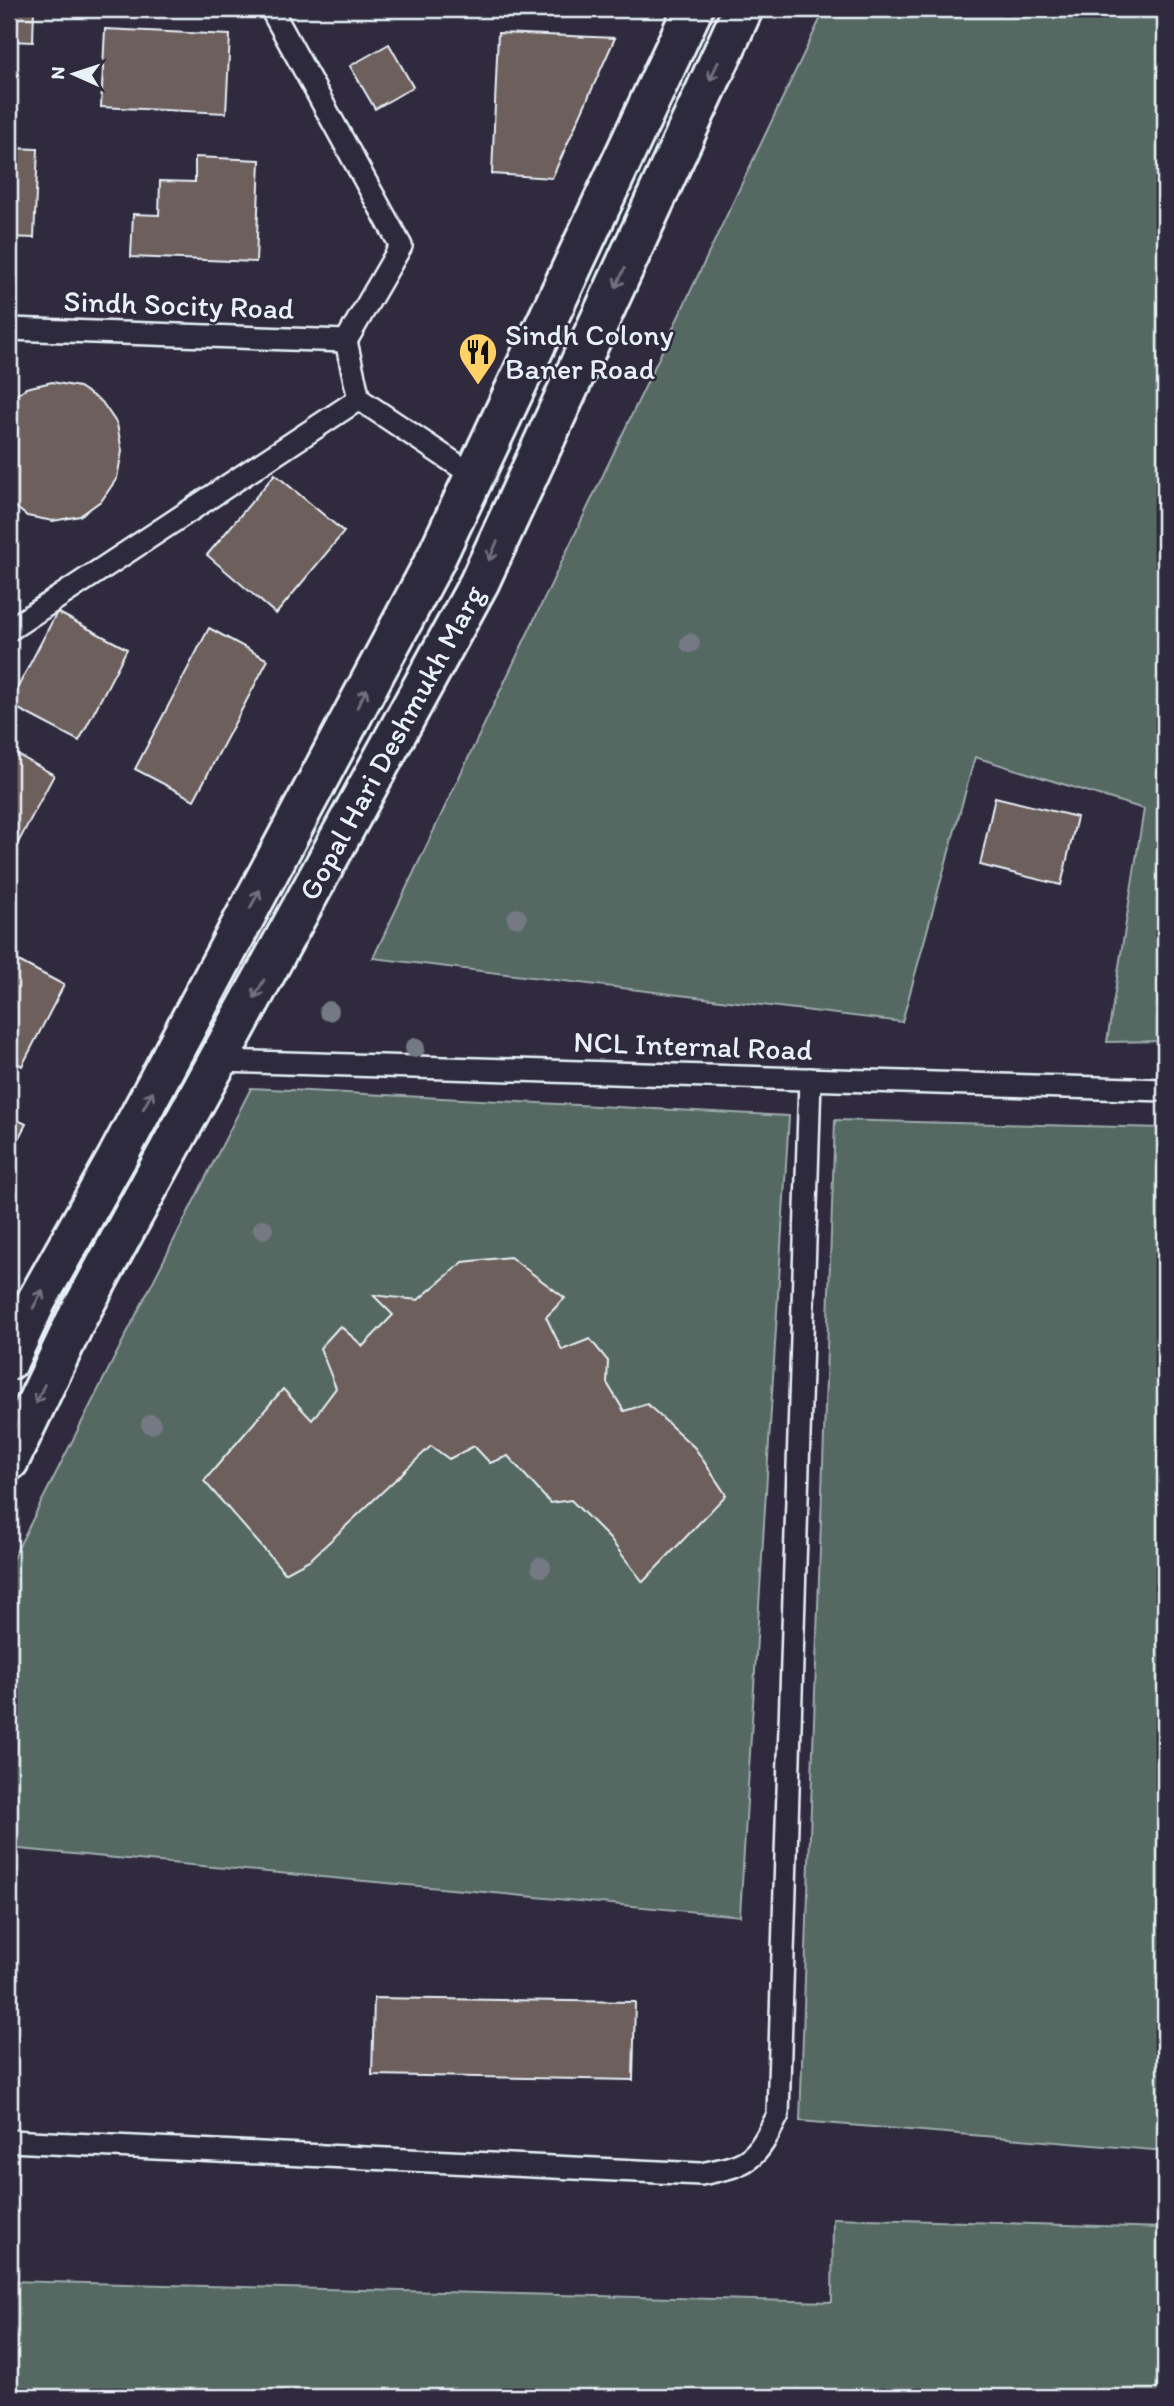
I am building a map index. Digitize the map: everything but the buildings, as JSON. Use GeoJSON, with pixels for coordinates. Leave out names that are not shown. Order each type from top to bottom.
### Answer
{"type":"FeatureCollection","features":[{"type":"Feature","properties":{"kind":"main road","name":"Gopal Hari Deshmukh Marg"},"geometry":{"type":"LineString","coordinates":[[9,1360],[37,1300],[117,1158],[435,559],[693,9]]}},
{"type":"Feature","properties":{"kind":"main road","name":"Gopal Hari Deshmukh Marg"},"geometry":{"type":"LineString","coordinates":[[9,1461],[76,1320],[479,583],[743,9]]}},
{"type":"Feature","properties":{"kind":"main road"},"geometry":{"type":"LineString","coordinates":[[474,476],[514,504]]}},
{"type":"Feature","properties":{"kind":"lane"},"geometry":{"type":"LineString","coordinates":[[271,9],[401,246],[346,341],[359,399],[474,476]]}},
{"type":"Feature","properties":{"kind":"lane","name":"Sindh Socity Road"},"geometry":{"type":"LineString","coordinates":[[9,329],[346,341]]}},
{"type":"Feature","properties":{"kind":"lane"},"geometry":{"type":"LineString","coordinates":[[9,630],[359,399]]}},
{"type":"Feature","properties":{"kind":"lane","name":"NCL Internal Road"},"geometry":{"type":"LineString","coordinates":[[220,1061],[1165,1090]]}},
{"type":"Feature","properties":{"kind":"lane"},"geometry":{"type":"LineString","coordinates":[[9,2141],[701,2174],[748,2163],[766,2139],[778,2115],[810,1079]]}},
{"type":"Feature","properties":{"kind":"green space"},"geometry":{"type":"Polygon","coordinates":[[[825,9],[1165,9],[1165,1041],[1107,1042],[1144,809],[975,757],[902,1022],[373,958],[825,9]]]}},
{"type":"Feature","properties":{"kind":"green space"},"geometry":{"type":"Polygon","coordinates":[[[251,1088],[789,1116],[740,1916],[9,1848],[9,1566],[251,1088]]]}},
{"type":"Feature","properties":{"kind":"green space"},"geometry":{"type":"Polygon","coordinates":[[[835,1120],[1165,1128],[1165,2151],[800,2121],[835,1120]]]}},
{"type":"Feature","properties":{"kind":"green space"},"geometry":{"type":"Polygon","coordinates":[[[833,2218],[1165,2228],[1165,2397],[9,2397],[9,2281],[832,2302],[833,2218]]]}},
{"type":"Feature","properties":{"kind":"place","name":"Sindh Colony Baner Road"},"geometry":{"type":"Point","coordinates":[478,386]}}]}
